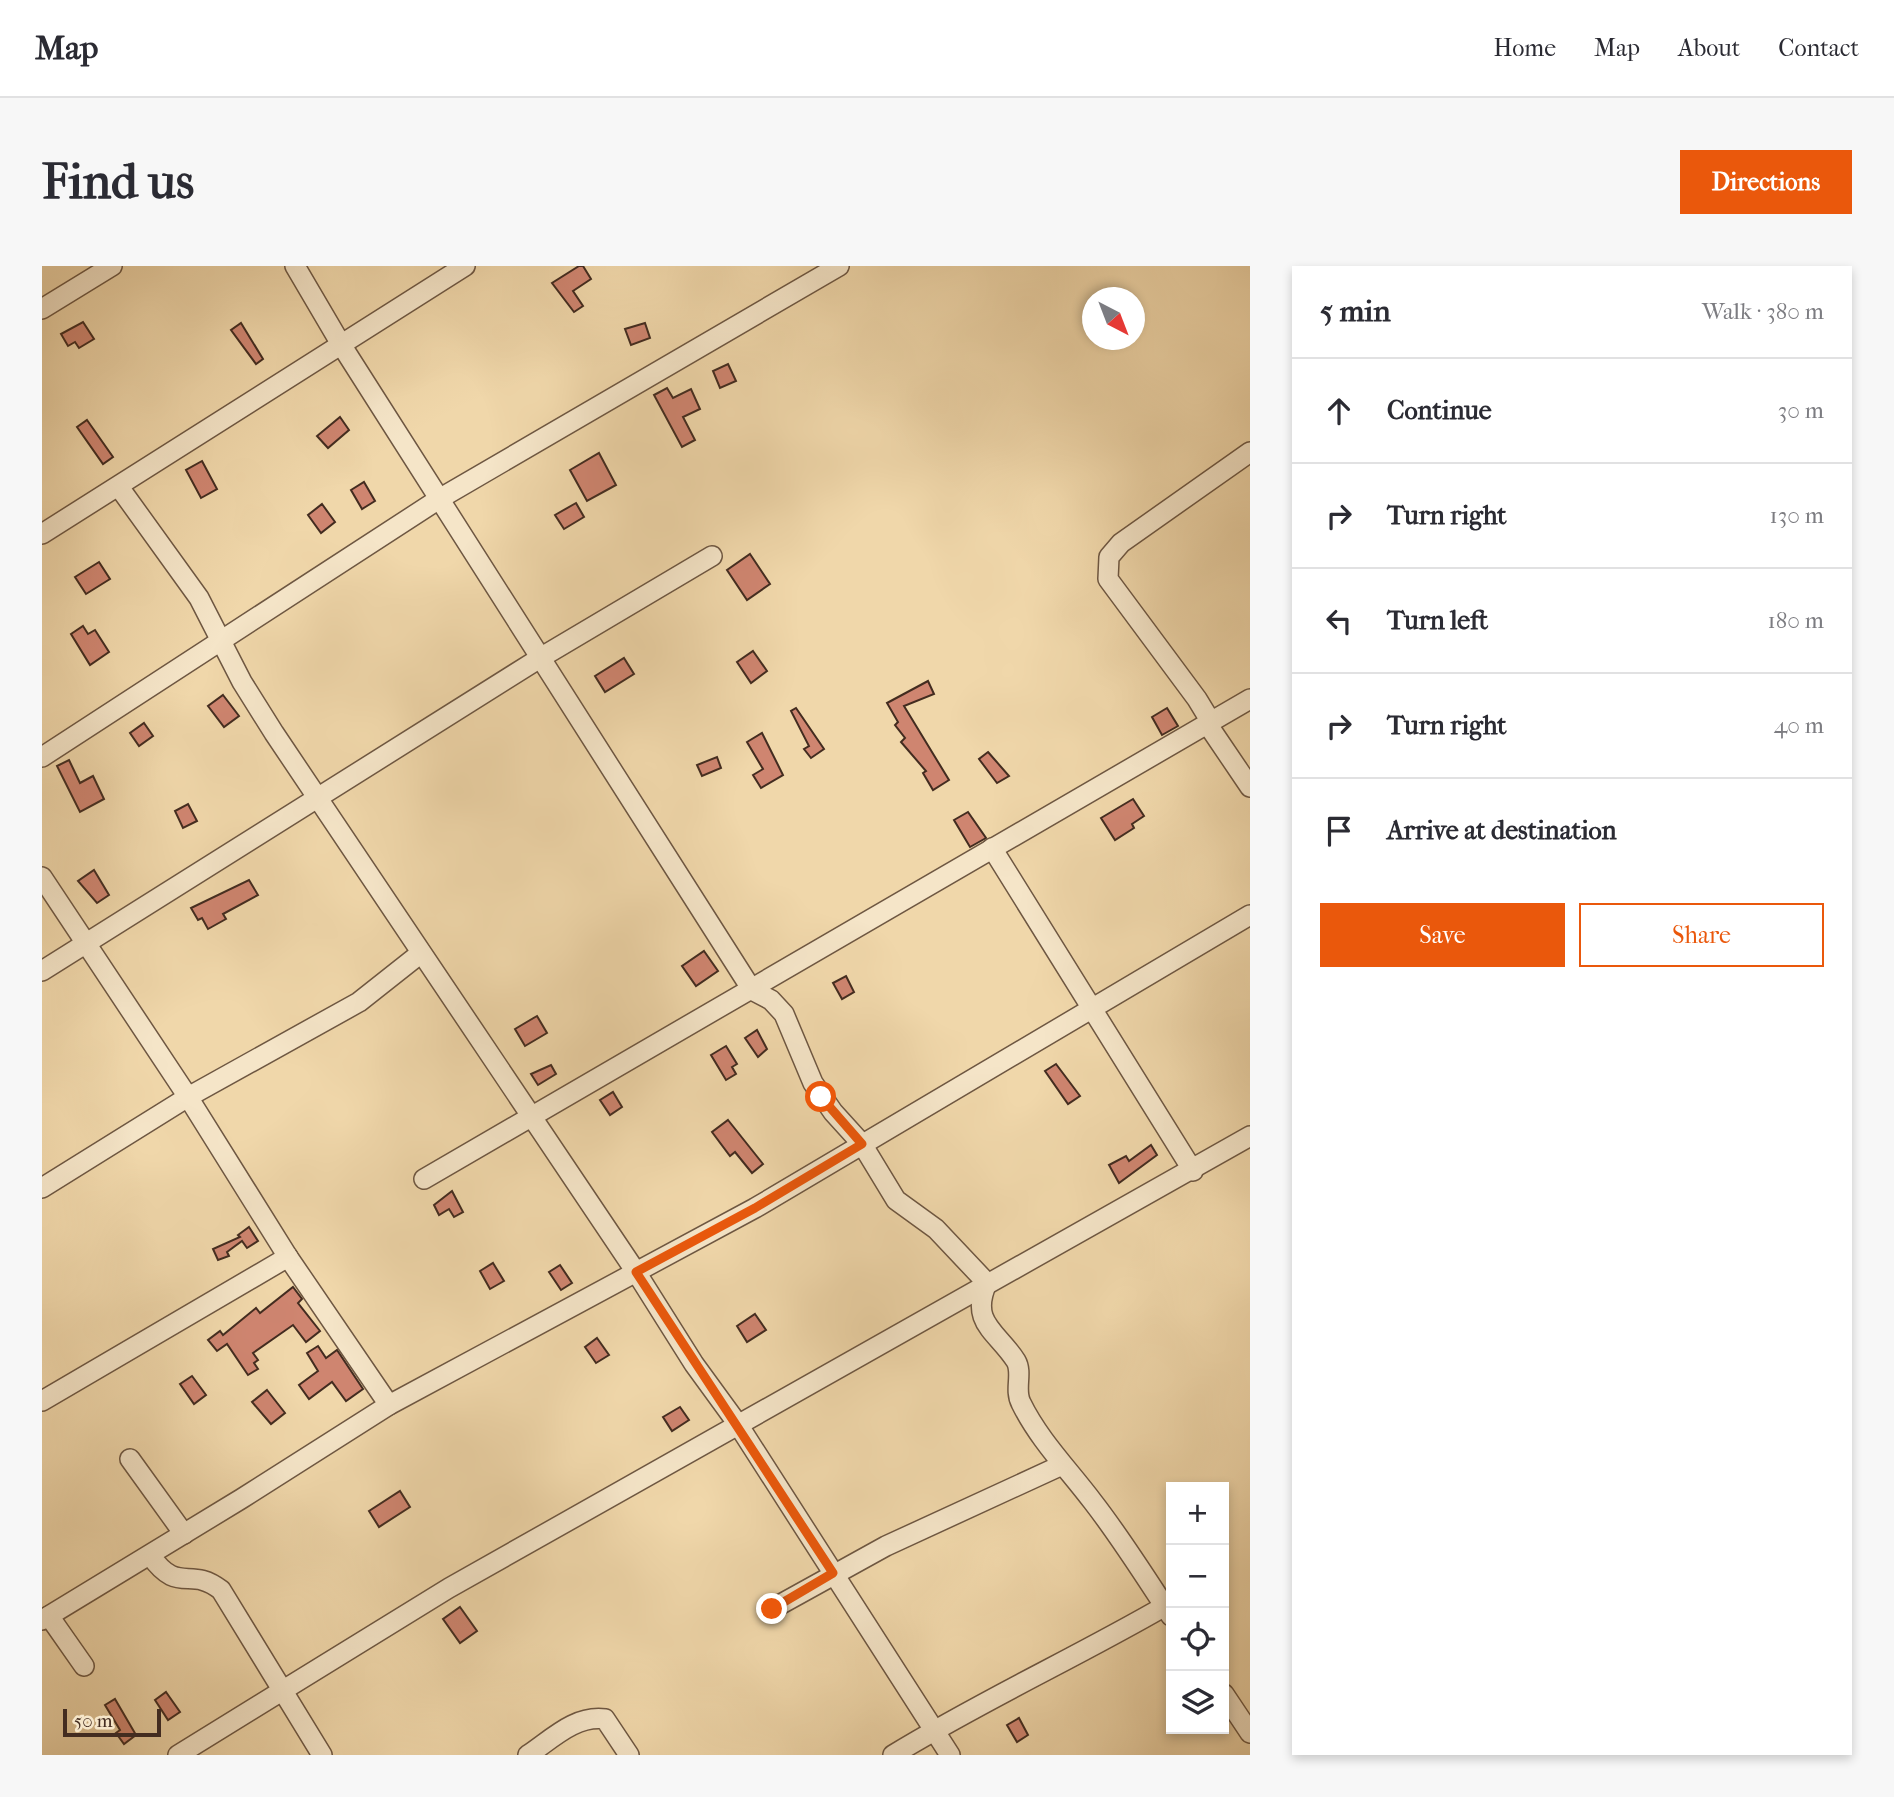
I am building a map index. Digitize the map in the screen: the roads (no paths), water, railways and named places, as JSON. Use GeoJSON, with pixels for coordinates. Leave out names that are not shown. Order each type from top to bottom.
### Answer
{"type":"FeatureCollection","features":[{"type":"Feature","properties":{"kind":"street"},"geometry":{"type":"LineString","coordinates":[[44,304],[112,266]]}},
{"type":"Feature","properties":{"kind":"street"},"geometry":{"type":"LineString","coordinates":[[295,266],[342,346],[752,990],[771,1000],[784,1014],[813,1083],[832,1112],[862,1144],[896,1200],[936,1229],[987,1283]]}},
{"type":"Feature","properties":{"kind":"street"},"geometry":{"type":"LineString","coordinates":[[42,534],[465,266]]}},
{"type":"Feature","properties":{"kind":"street"},"geometry":{"type":"LineString","coordinates":[[42,757],[224,642],[439,499],[839,266]]}},
{"type":"Feature","properties":{"kind":"street"},"geometry":{"type":"LineString","coordinates":[[1250,452],[1121,543],[1109,557],[1108,579],[1197,699],[1209,723],[1250,787]]}},
{"type":"Feature","properties":{"kind":"street"},"geometry":{"type":"LineString","coordinates":[[119,487],[199,598],[224,642],[242,682],[531,1119],[636,1272],[694,1364],[737,1423],[950,1755]]}},
{"type":"Feature","properties":{"kind":"street"},"geometry":{"type":"LineString","coordinates":[[42,971],[540,658],[712,556]]}},
{"type":"Feature","properties":{"kind":"street"},"geometry":{"type":"LineString","coordinates":[[424,1179],[1250,699]]}},
{"type":"Feature","properties":{"kind":"street"},"geometry":{"type":"LineString","coordinates":[[992,848],[1193,1171]]}},
{"type":"Feature","properties":{"kind":"street"},"geometry":{"type":"LineString","coordinates":[[42,877],[188,1097],[288,1257],[389,1405]]}},
{"type":"Feature","properties":{"kind":"street"},"geometry":{"type":"LineString","coordinates":[[84,1666],[45,1618],[389,1405],[755,1208],[1250,915]]}},
{"type":"Feature","properties":{"kind":"street"},"geometry":{"type":"LineString","coordinates":[[42,1188],[188,1097],[359,1002],[421,953]]}},
{"type":"Feature","properties":{"kind":"street"},"geometry":{"type":"LineString","coordinates":[[178,1755],[281,1689],[737,1423],[1193,1171],[1250,1136]]}},
{"type":"Feature","properties":{"kind":"street"},"geometry":{"type":"LineString","coordinates":[[42,1401],[288,1257]]}},
{"type":"Feature","properties":{"kind":"street"},"geometry":{"type":"LineString","coordinates":[[987,1283],[980,1302],[982,1315],[1018,1364],[1020,1402],[1062,1465],[1093,1500],[1159,1593],[1166,1608]]}},
{"type":"Feature","properties":{"kind":"street"},"geometry":{"type":"LineString","coordinates":[[130,1459],[184,1534]]}},
{"type":"Feature","properties":{"kind":"street"},"geometry":{"type":"LineString","coordinates":[[772,1609],[886,1545],[1062,1465]]}},
{"type":"Feature","properties":{"kind":"street"},"geometry":{"type":"LineString","coordinates":[[150,1555],[161,1570],[174,1579],[207,1579],[221,1590],[322,1755]]}},
{"type":"Feature","properties":{"kind":"street"},"geometry":{"type":"LineString","coordinates":[[893,1755],[933,1730],[1166,1612]]}},
{"type":"Feature","properties":{"kind":"street"},"geometry":{"type":"LineString","coordinates":[[1229,1702],[1250,1733]]}},
{"type":"Feature","properties":{"kind":"street"},"geometry":{"type":"LineString","coordinates":[[528,1755],[570,1727],[593,1717],[605,1719],[629,1755]]}}]}
